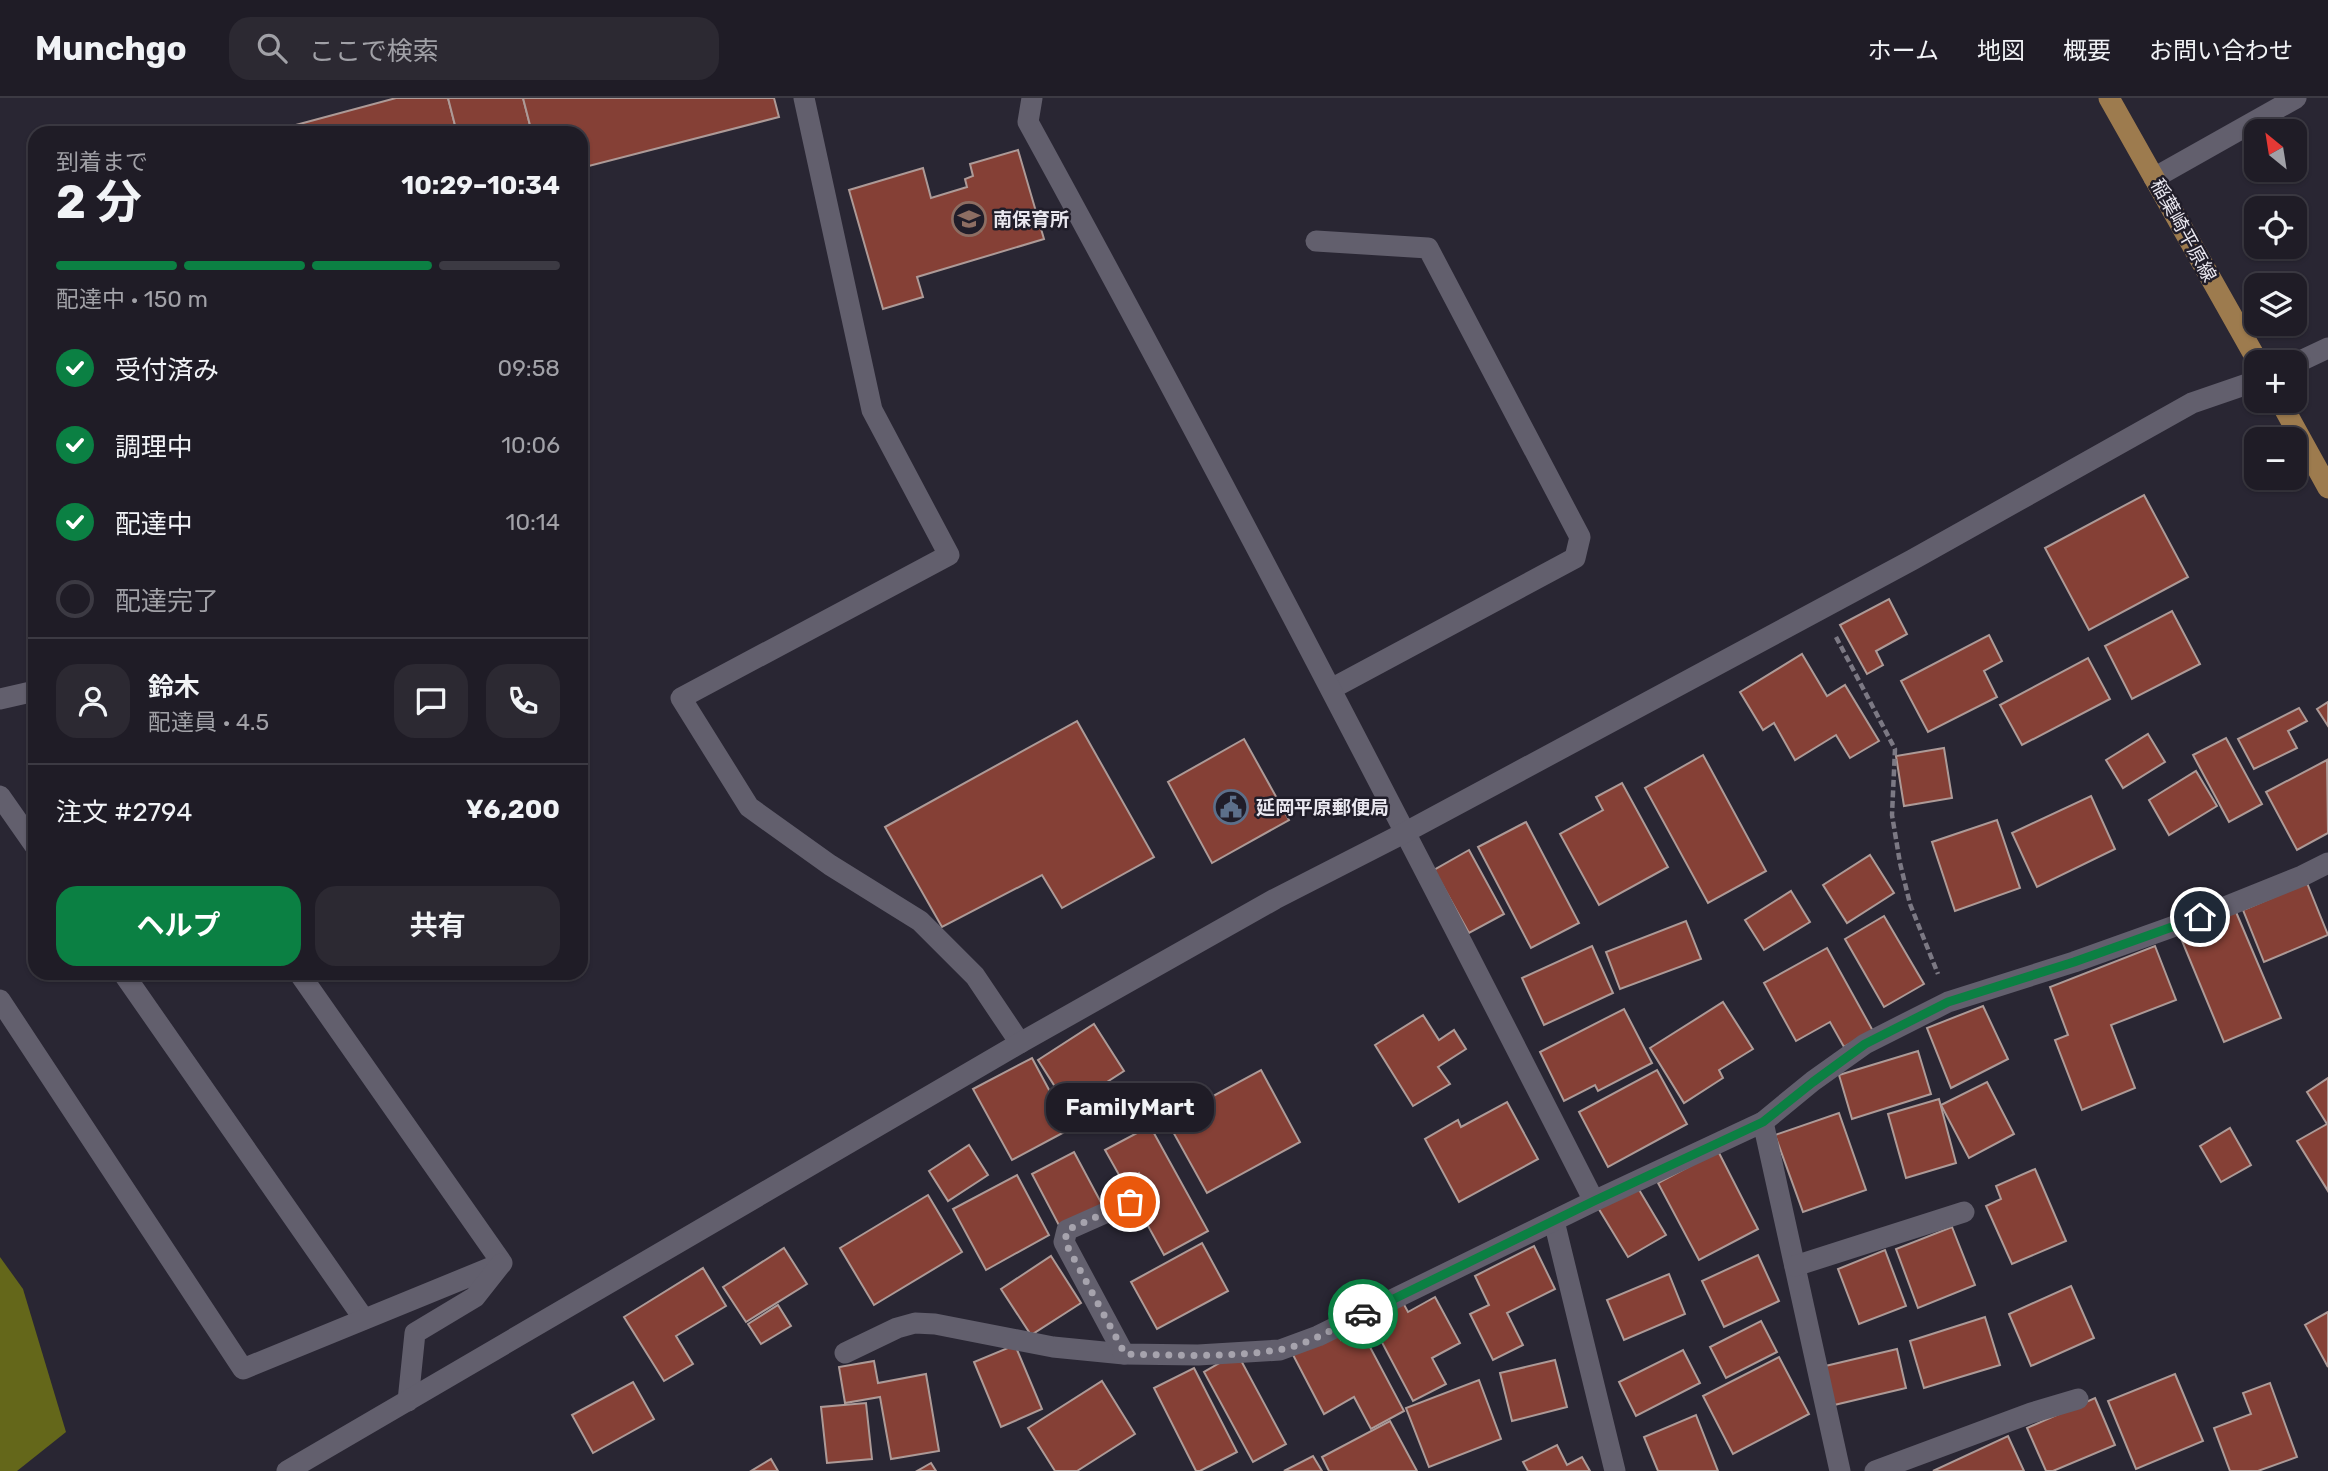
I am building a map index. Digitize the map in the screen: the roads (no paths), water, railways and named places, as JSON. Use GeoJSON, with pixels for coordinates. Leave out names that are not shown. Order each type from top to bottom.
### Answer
{"type":"FeatureCollection","features":[{"type":"Feature","properties":{"kind":"main road","name":"稲葉崎平原線"},"geometry":{"type":"LineString","coordinates":[[2109,98],[2251,350]]}},
{"type":"Feature","properties":{"kind":"main road"},"geometry":{"type":"LineString","coordinates":[[2287,413],[2328,488]]}},
{"type":"Feature","properties":{"kind":"street"},"geometry":{"type":"LineString","coordinates":[[804,98],[872,410],[949,555],[681,698],[749,807],[830,865],[920,921],[975,976],[1020,1043]]}},
{"type":"Feature","properties":{"kind":"street"},"geometry":{"type":"LineString","coordinates":[[1032,98],[1028,122],[1143,331],[1406,831],[1594,1201]]}},
{"type":"Feature","properties":{"kind":"street"},"geometry":{"type":"LineString","coordinates":[[2154,178],[2296,98]]}},
{"type":"Feature","properties":{"kind":"street"},"geometry":{"type":"LineString","coordinates":[[1316,241],[1428,248],[1580,537],[1574,558],[1331,689]]}},
{"type":"Feature","properties":{"kind":"street"},"geometry":{"type":"LineString","coordinates":[[2307,358],[2328,348]]}},
{"type":"Feature","properties":{"kind":"street"},"geometry":{"type":"LineString","coordinates":[[288,1471],[1020,1043],[1275,899],[1821,609],[2192,403],[2244,385]]}},
{"type":"Feature","properties":{"kind":"street"},"geometry":{"type":"LineString","coordinates":[[0,699],[28,693]]}},
{"type":"Feature","properties":{"kind":"street"},"geometry":{"type":"LineString","coordinates":[[0,796],[28,836]]}},
{"type":"Feature","properties":{"kind":"street"},"geometry":{"type":"LineString","coordinates":[[845,1353],[897,1328],[915,1323],[935,1324],[1053,1347],[1125,1354],[1198,1355],[1280,1350],[1318,1336],[1763,1122],[1865,1044],[1948,1002],[2074,962],[2200,917],[2328,863]]}},
{"type":"Feature","properties":{"kind":"street"},"geometry":{"type":"LineString","coordinates":[[128,980],[364,1319]]}},
{"type":"Feature","properties":{"kind":"street"},"geometry":{"type":"LineString","coordinates":[[304,980],[502,1263]]}},
{"type":"Feature","properties":{"kind":"street"},"geometry":{"type":"LineString","coordinates":[[0,1000],[243,1369],[502,1263]]}},
{"type":"Feature","properties":{"kind":"street"},"geometry":{"type":"LineString","coordinates":[[1763,1122],[1840,1471]]}},
{"type":"Feature","properties":{"kind":"street"},"geometry":{"type":"LineString","coordinates":[[1125,1354],[1065,1242],[1067,1230],[1130,1202]]}},
{"type":"Feature","properties":{"kind":"street"},"geometry":{"type":"LineString","coordinates":[[1795,1266],[1964,1212]]}},
{"type":"Feature","properties":{"kind":"street"},"geometry":{"type":"LineString","coordinates":[[1554,1221],[1615,1471]]}},
{"type":"Feature","properties":{"kind":"street"},"geometry":{"type":"LineString","coordinates":[[408,1401],[415,1333],[475,1297],[502,1263]]}},
{"type":"Feature","properties":{"kind":"street"},"geometry":{"type":"LineString","coordinates":[[1875,1471],[2031,1413],[2078,1399]]}},
{"type":"Feature","properties":{"kind":"place","name":"南保育所"},"geometry":{"type":"Point","coordinates":[969,219]}},
{"type":"Feature","properties":{"kind":"place","name":"延岡平原郵便局"},"geometry":{"type":"Point","coordinates":[1231,807]}},
{"type":"Feature","properties":{"kind":"place","name":"FamilyMart"},"geometry":{"type":"Point","coordinates":[1130,1202]}}]}
